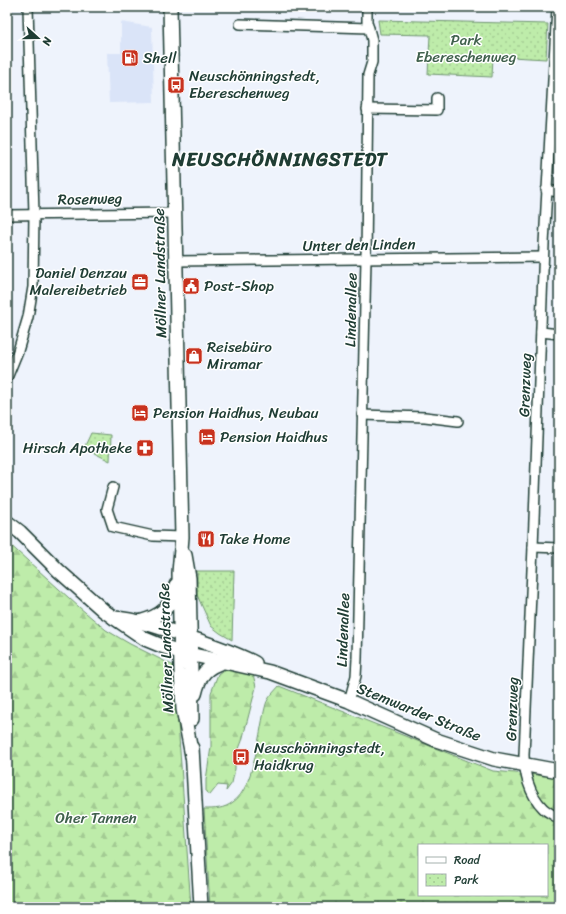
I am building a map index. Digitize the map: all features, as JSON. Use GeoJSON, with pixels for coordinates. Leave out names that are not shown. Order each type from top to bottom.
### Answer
{"type":"FeatureCollection","features":[{"type":"Feature","properties":{"kind":"main road","name":"Möllner Landstraße"},"geometry":{"type":"LineString","coordinates":[[170,7],[182,537],[179,574],[192,708],[192,756],[201,907]]}},
{"type":"Feature","properties":{"kind":"main road","name":"Stemwarder Straße"},"geometry":{"type":"LineString","coordinates":[[7,522],[20,532],[59,571],[113,618],[145,639],[186,653],[270,672],[349,701],[436,740],[494,759],[559,771]]}},
{"type":"Feature","properties":{"kind":"main road","name":"Möllner Landstraße"},"geometry":{"type":"LineString","coordinates":[[182,537],[189,578],[185,636]]}},
{"type":"Feature","properties":{"kind":"main road"},"geometry":{"type":"LineString","coordinates":[[139,622],[156,617],[167,607],[173,595],[179,574]]}},
{"type":"Feature","properties":{"kind":"main road","name":"Stemwarder Straße"},"geometry":{"type":"LineString","coordinates":[[113,618],[139,622],[185,636],[240,655],[270,672]]}},
{"type":"Feature","properties":{"kind":"main road","name":"Möllner Landstraße"},"geometry":{"type":"LineString","coordinates":[[186,653],[183,709],[192,756]]}},
{"type":"Feature","properties":{"kind":"main road"},"geometry":{"type":"LineString","coordinates":[[192,708],[198,683],[202,674],[209,668],[225,661]]}},
{"type":"Feature","properties":{"kind":"street"},"geometry":{"type":"LineString","coordinates":[[7,378],[18,351],[28,317],[33,287],[34,214],[28,7]]}},
{"type":"Feature","properties":{"kind":"street","name":"Lindenallee"},"geometry":{"type":"LineString","coordinates":[[349,701],[356,676],[366,259],[367,109],[368,75],[372,62],[372,40],[367,22],[367,7]]}},
{"type":"Feature","properties":{"kind":"street","name":"Grenzweg"},"geometry":{"type":"LineString","coordinates":[[557,7],[543,257],[524,765],[529,787],[543,808],[559,819]]}},
{"type":"Feature","properties":{"kind":"street"},"geometry":{"type":"LineString","coordinates":[[240,24],[369,28]]}},
{"type":"Feature","properties":{"kind":"street"},"geometry":{"type":"LineString","coordinates":[[367,109],[437,110],[438,98]]}},
{"type":"Feature","properties":{"kind":"street"},"geometry":{"type":"LineString","coordinates":[[546,190],[559,192]]}},
{"type":"Feature","properties":{"kind":"street","name":"Rosenweg"},"geometry":{"type":"LineString","coordinates":[[7,215],[174,212]]}},
{"type":"Feature","properties":{"kind":"street","name":"Unter den Linden"},"geometry":{"type":"LineString","coordinates":[[176,261],[543,257]]}},
{"type":"Feature","properties":{"kind":"street"},"geometry":{"type":"LineString","coordinates":[[540,332],[559,334]]}},
{"type":"Feature","properties":{"kind":"street"},"geometry":{"type":"LineString","coordinates":[[362,415],[425,417],[458,420]]}},
{"type":"Feature","properties":{"kind":"street"},"geometry":{"type":"LineString","coordinates":[[113,487],[107,509],[113,527],[153,536],[182,537]]}},
{"type":"Feature","properties":{"kind":"street"},"geometry":{"type":"LineString","coordinates":[[533,547],[559,548]]}},
{"type":"Feature","properties":{"kind":"shaded area","name":"Shell"},"geometry":{"type":"Polygon","coordinates":[[[121,22],[152,27],[154,102],[109,103],[107,53],[121,53],[121,22]]]}},
{"type":"Feature","properties":{"kind":"green space","name":"Park Ebereschenweg"},"geometry":{"type":"Polygon","coordinates":[[[378,20],[548,24],[546,59],[493,56],[492,77],[428,74],[430,35],[380,34],[378,20]]]}},
{"type":"Feature","properties":{"kind":"green space"},"geometry":{"type":"Polygon","coordinates":[[[91,433],[111,435],[110,461],[84,448],[91,433]]]}},
{"type":"Feature","properties":{"kind":"green space","name":"Oher Tannen"},"geometry":{"type":"Polygon","coordinates":[[[7,542],[106,630],[174,666],[191,907],[7,907],[7,542]]]}},
{"type":"Feature","properties":{"kind":"green space"},"geometry":{"type":"Polygon","coordinates":[[[197,571],[234,571],[232,640],[211,626],[197,595],[197,571]]]}},
{"type":"Feature","properties":{"kind":"green space"},"geometry":{"type":"Polygon","coordinates":[[[223,670],[237,670],[253,674],[256,687],[242,741],[235,759],[235,769],[232,783],[226,791],[227,786],[218,785],[210,795],[206,792],[206,780],[211,747],[211,693],[218,674],[223,670]]]}},
{"type":"Feature","properties":{"kind":"green space"},"geometry":{"type":"Polygon","coordinates":[[[279,686],[493,771],[559,777],[559,907],[210,907],[204,809],[216,809],[226,806],[240,795],[251,771],[263,715],[267,701],[279,686]]]}},
{"type":"Feature","properties":{"kind":"place","name":"Shell"},"geometry":{"type":"Point","coordinates":[130,58]}},
{"type":"Feature","properties":{"kind":"place","name":"Neuschönningstedt, Ebereschenweg"},"geometry":{"type":"Point","coordinates":[176,85]}},
{"type":"Feature","properties":{"kind":"place","name":"Daniel Denzau Malereibetrieb"},"geometry":{"type":"Point","coordinates":[140,282]}},
{"type":"Feature","properties":{"kind":"place","name":"Post-Shop"},"geometry":{"type":"Point","coordinates":[191,286]}},
{"type":"Feature","properties":{"kind":"place","name":"Reisebüro Miramar"},"geometry":{"type":"Point","coordinates":[194,356]}},
{"type":"Feature","properties":{"kind":"place","name":"Pension Haidhus, Neubau"},"geometry":{"type":"Point","coordinates":[140,413]}},
{"type":"Feature","properties":{"kind":"place","name":"Pension Haidhus"},"geometry":{"type":"Point","coordinates":[207,437]}},
{"type":"Feature","properties":{"kind":"place","name":"Hirsch Apotheke"},"geometry":{"type":"Point","coordinates":[145,448]}},
{"type":"Feature","properties":{"kind":"place","name":"Take Home"},"geometry":{"type":"Point","coordinates":[206,539]}},
{"type":"Feature","properties":{"kind":"place","name":"Neuschönningstedt, Haidkrug"},"geometry":{"type":"Point","coordinates":[241,757]}},
{"type":"Feature","properties":{"kind":"district","name":"NEUSCHÖNNINGSTEDT"},"geometry":{"type":"Point","coordinates":[280,159]}}]}
